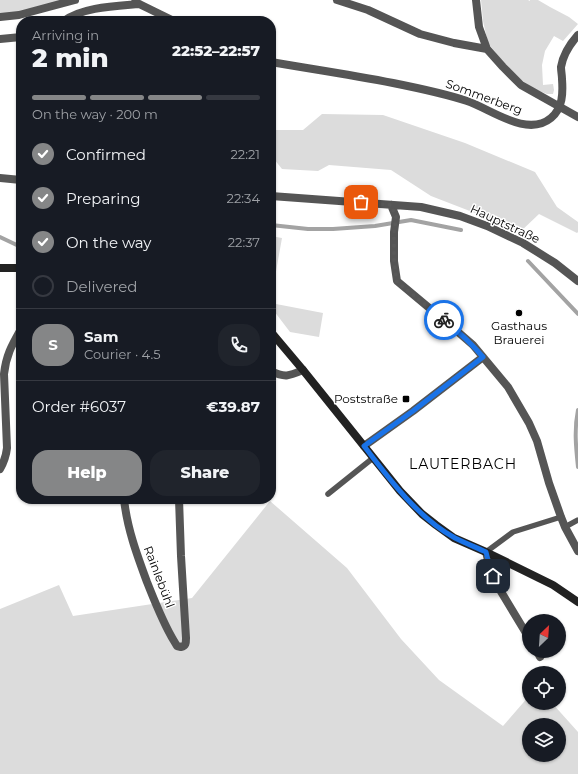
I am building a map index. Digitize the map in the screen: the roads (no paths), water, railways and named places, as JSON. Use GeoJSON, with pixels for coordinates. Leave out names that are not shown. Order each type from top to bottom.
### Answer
{"type":"FeatureCollection","features":[{"type":"Feature","properties":{"kind":"main road"},"geometry":{"type":"LineString","coordinates":[[0,268],[16,268]]}},
{"type":"Feature","properties":{"kind":"main road"},"geometry":{"type":"LineString","coordinates":[[276,338],[400,491],[422,514],[454,538],[553,585],[578,602]]}},
{"type":"Feature","properties":{"kind":"street"},"geometry":{"type":"LineString","coordinates":[[0,17],[19,14],[75,0]]}},
{"type":"Feature","properties":{"kind":"street"},"geometry":{"type":"LineString","coordinates":[[337,0],[368,10],[420,34],[454,43],[487,49]]}},
{"type":"Feature","properties":{"kind":"street"},"geometry":{"type":"LineString","coordinates":[[476,0],[479,27],[487,49],[521,85],[578,117]]}},
{"type":"Feature","properties":{"kind":"street"},"geometry":{"type":"LineString","coordinates":[[73,16],[82,12],[136,2],[164,16]]}},
{"type":"Feature","properties":{"kind":"street"},"geometry":{"type":"LineString","coordinates":[[560,107],[563,91],[558,65],[578,35]]}},
{"type":"Feature","properties":{"kind":"street"},"geometry":{"type":"LineString","coordinates":[[0,40],[16,38]]}},
{"type":"Feature","properties":{"kind":"street","name":"Sommerberg"},"geometry":{"type":"LineString","coordinates":[[276,63],[433,91],[468,101],[512,122],[528,125],[540,124],[551,118],[560,107]]}},
{"type":"Feature","properties":{"kind":"street"},"geometry":{"type":"LineString","coordinates":[[0,178],[16,180]]}},
{"type":"Feature","properties":{"kind":"street","name":"Hauptstraße"},"geometry":{"type":"LineString","coordinates":[[276,196],[421,207],[460,216],[487,226],[523,243],[555,263],[578,281]]}},
{"type":"Feature","properties":{"kind":"street"},"geometry":{"type":"LineString","coordinates":[[391,205],[396,217],[394,232],[394,262],[397,282],[472,345],[508,388],[529,423],[537,441],[561,517],[578,551]]}},
{"type":"Feature","properties":{"kind":"street"},"geometry":{"type":"LineString","coordinates":[[0,469],[6,457],[7,448],[4,374],[5,362],[16,338]]}},
{"type":"Feature","properties":{"kind":"street"},"geometry":{"type":"LineString","coordinates":[[364,446],[413,411],[483,357]]}},
{"type":"Feature","properties":{"kind":"street"},"geometry":{"type":"LineString","coordinates":[[276,373],[289,376],[303,370]]}},
{"type":"Feature","properties":{"kind":"street","name":"Rainlebühl"},"geometry":{"type":"LineString","coordinates":[[125,504],[135,551],[169,633],[177,646],[181,647],[186,644],[186,638],[179,504]]}},
{"type":"Feature","properties":{"kind":"street"},"geometry":{"type":"LineString","coordinates":[[486,552],[490,568],[497,585],[522,626]]}},
{"type":"Feature","properties":{"kind":"lane"},"geometry":{"type":"LineString","coordinates":[[328,494],[373,458]]}},
{"type":"Feature","properties":{"kind":"lane"},"geometry":{"type":"LineString","coordinates":[[486,552],[513,532],[561,517]]}},
{"type":"Feature","properties":{"kind":"lane"},"geometry":{"type":"LineString","coordinates":[[565,527],[578,520]]}},
{"type":"Feature","properties":{"kind":"waterway","name":"LAUTERBACH"},"geometry":{"type":"LineString","coordinates":[[276,226],[308,229],[333,229],[375,226],[411,220],[461,230]]}},
{"type":"Feature","properties":{"kind":"waterway","name":"LAUTERBACH"},"geometry":{"type":"LineString","coordinates":[[0,237],[16,245]]}},
{"type":"Feature","properties":{"kind":"waterway","name":"LAUTERBACH"},"geometry":{"type":"LineString","coordinates":[[528,261],[578,314]]}},
{"type":"Feature","properties":{"kind":"waterway","name":"LAUTERBACH"},"geometry":{"type":"LineString","coordinates":[[578,410],[576,432],[578,467]]}},
{"type":"Feature","properties":{"kind":"place","name":"Gasthaus Brauerei"},"geometry":{"type":"Point","coordinates":[519,313]}},
{"type":"Feature","properties":{"kind":"place","name":"Poststraße"},"geometry":{"type":"Point","coordinates":[406,399]}},
{"type":"Feature","properties":{"kind":"district","name":"LAUTERBACH"},"geometry":{"type":"Point","coordinates":[463,464]}}]}
